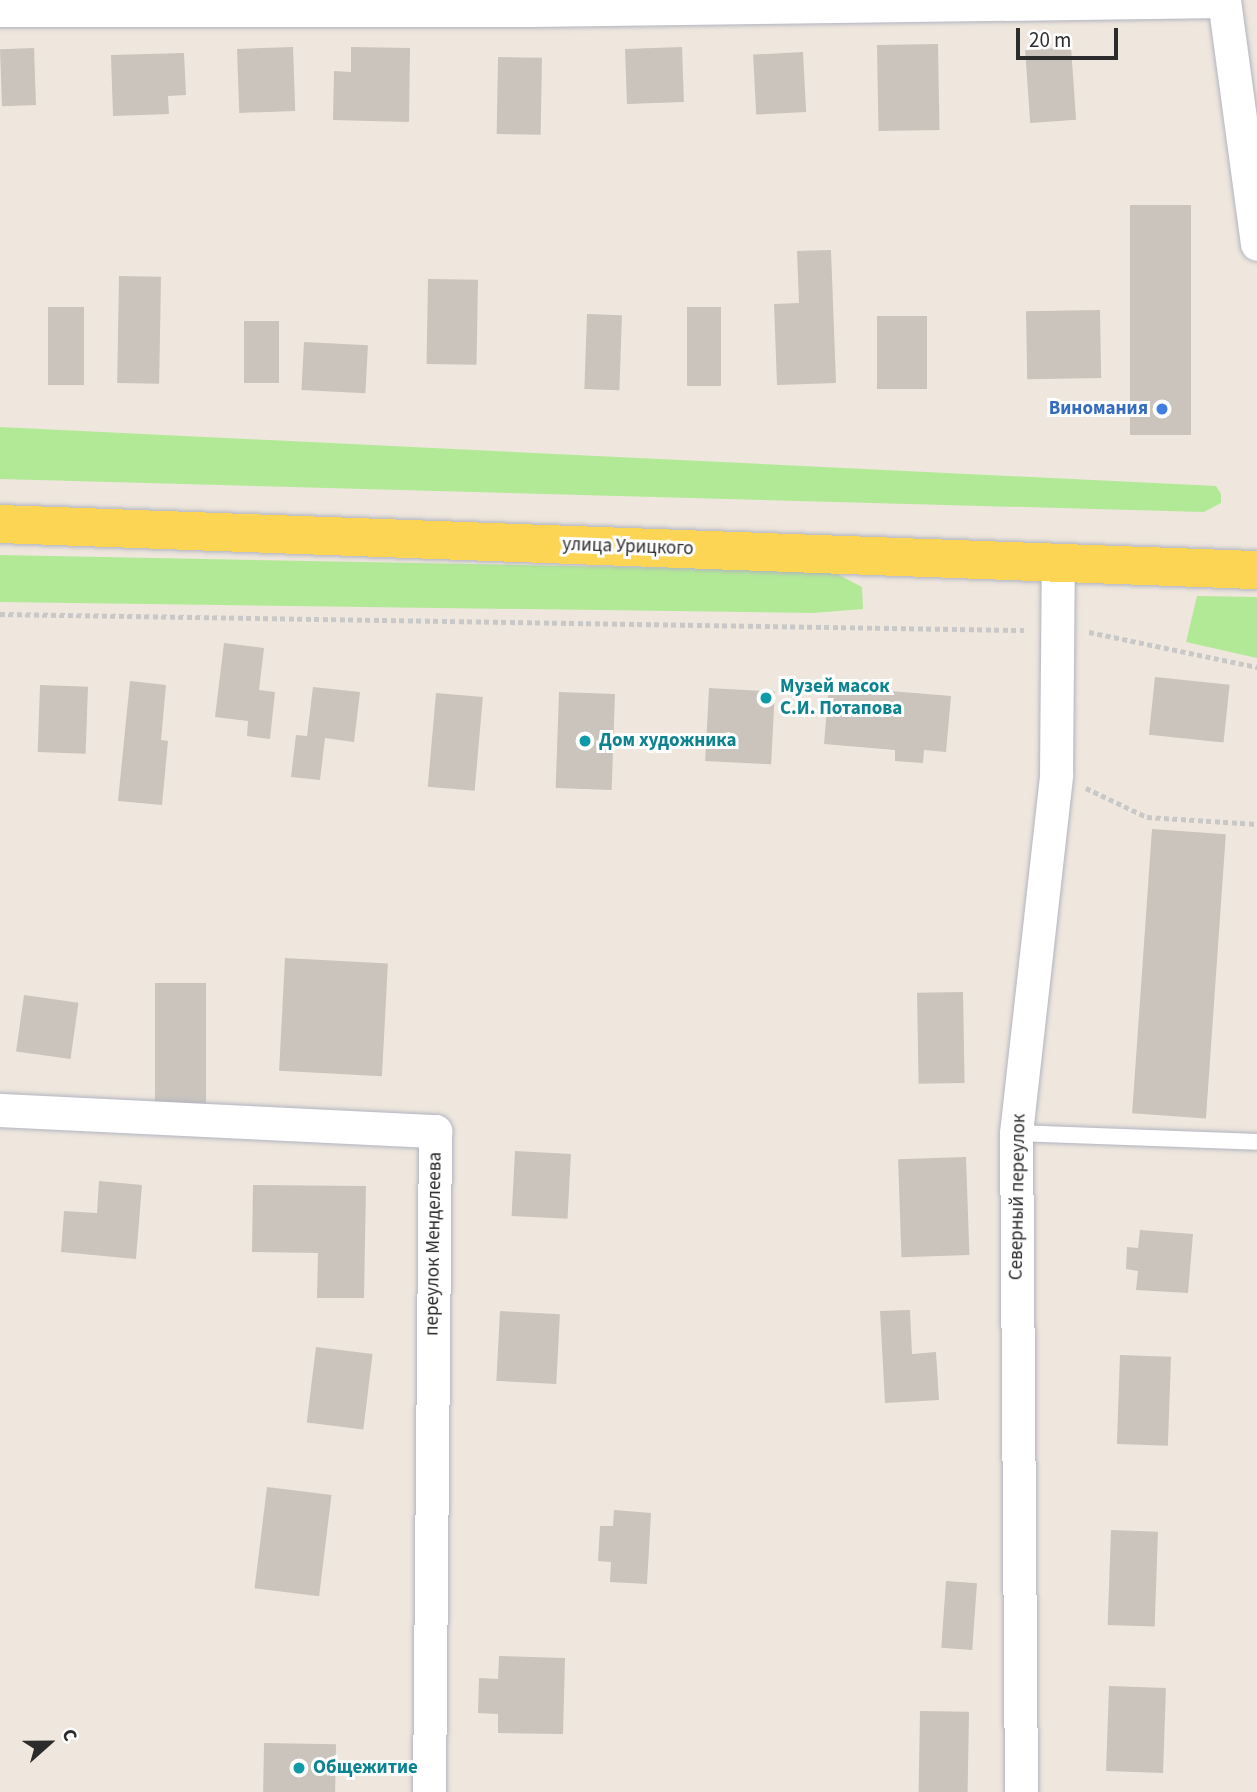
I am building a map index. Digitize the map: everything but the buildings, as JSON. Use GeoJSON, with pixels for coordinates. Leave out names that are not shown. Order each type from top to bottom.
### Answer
{"type":"FeatureCollection","features":[{"type":"Feature","properties":{"kind":"main road","name":"улица Урицкого"},"geometry":{"type":"LineString","coordinates":[[0,524],[1257,570]]}},
{"type":"Feature","properties":{"kind":"street"},"geometry":{"type":"LineString","coordinates":[[0,10],[531,10],[1224,1],[1252,154],[1257,244]]}},
{"type":"Feature","properties":{"kind":"street","name":"Северный переулок"},"geometry":{"type":"LineString","coordinates":[[1021,1792],[1016,1133],[1056,774],[1058,563]]}},
{"type":"Feature","properties":{"kind":"street","name":"переулок Менделеева"},"geometry":{"type":"LineString","coordinates":[[0,1110],[435,1131],[429,1792]]}},
{"type":"Feature","properties":{"kind":"lane"},"geometry":{"type":"LineString","coordinates":[[1016,1133],[1257,1142]]}},
{"type":"Feature","properties":{"kind":"path"},"geometry":{"type":"LineString","coordinates":[[0,614],[1058,631],[1098,633],[1257,667]]}},
{"type":"Feature","properties":{"kind":"path"},"geometry":{"type":"LineString","coordinates":[[1056,774],[1147,817],[1257,824]]}},
{"type":"Feature","properties":{"kind":"green space"},"geometry":{"type":"Polygon","coordinates":[[[0,427],[1216,486],[1221,494],[1221,503],[1204,512],[0,479],[0,427]]]}},
{"type":"Feature","properties":{"kind":"green space"},"geometry":{"type":"Polygon","coordinates":[[[0,555],[831,571],[862,587],[863,609],[813,613],[0,602],[0,555]]]}},
{"type":"Feature","properties":{"kind":"green space"},"geometry":{"type":"Polygon","coordinates":[[[1197,596],[1257,597],[1257,658],[1186,642],[1197,596]]]}},
{"type":"Feature","properties":{"kind":"place","name":"Виномания"},"geometry":{"type":"Point","coordinates":[1162,409]}},
{"type":"Feature","properties":{"kind":"place","name":"Музей масок С.И. Потапова"},"geometry":{"type":"Point","coordinates":[766,698]}},
{"type":"Feature","properties":{"kind":"place","name":"Дом художника"},"geometry":{"type":"Point","coordinates":[585,741]}},
{"type":"Feature","properties":{"kind":"place","name":"Общежитие"},"geometry":{"type":"Point","coordinates":[299,1768]}}]}
